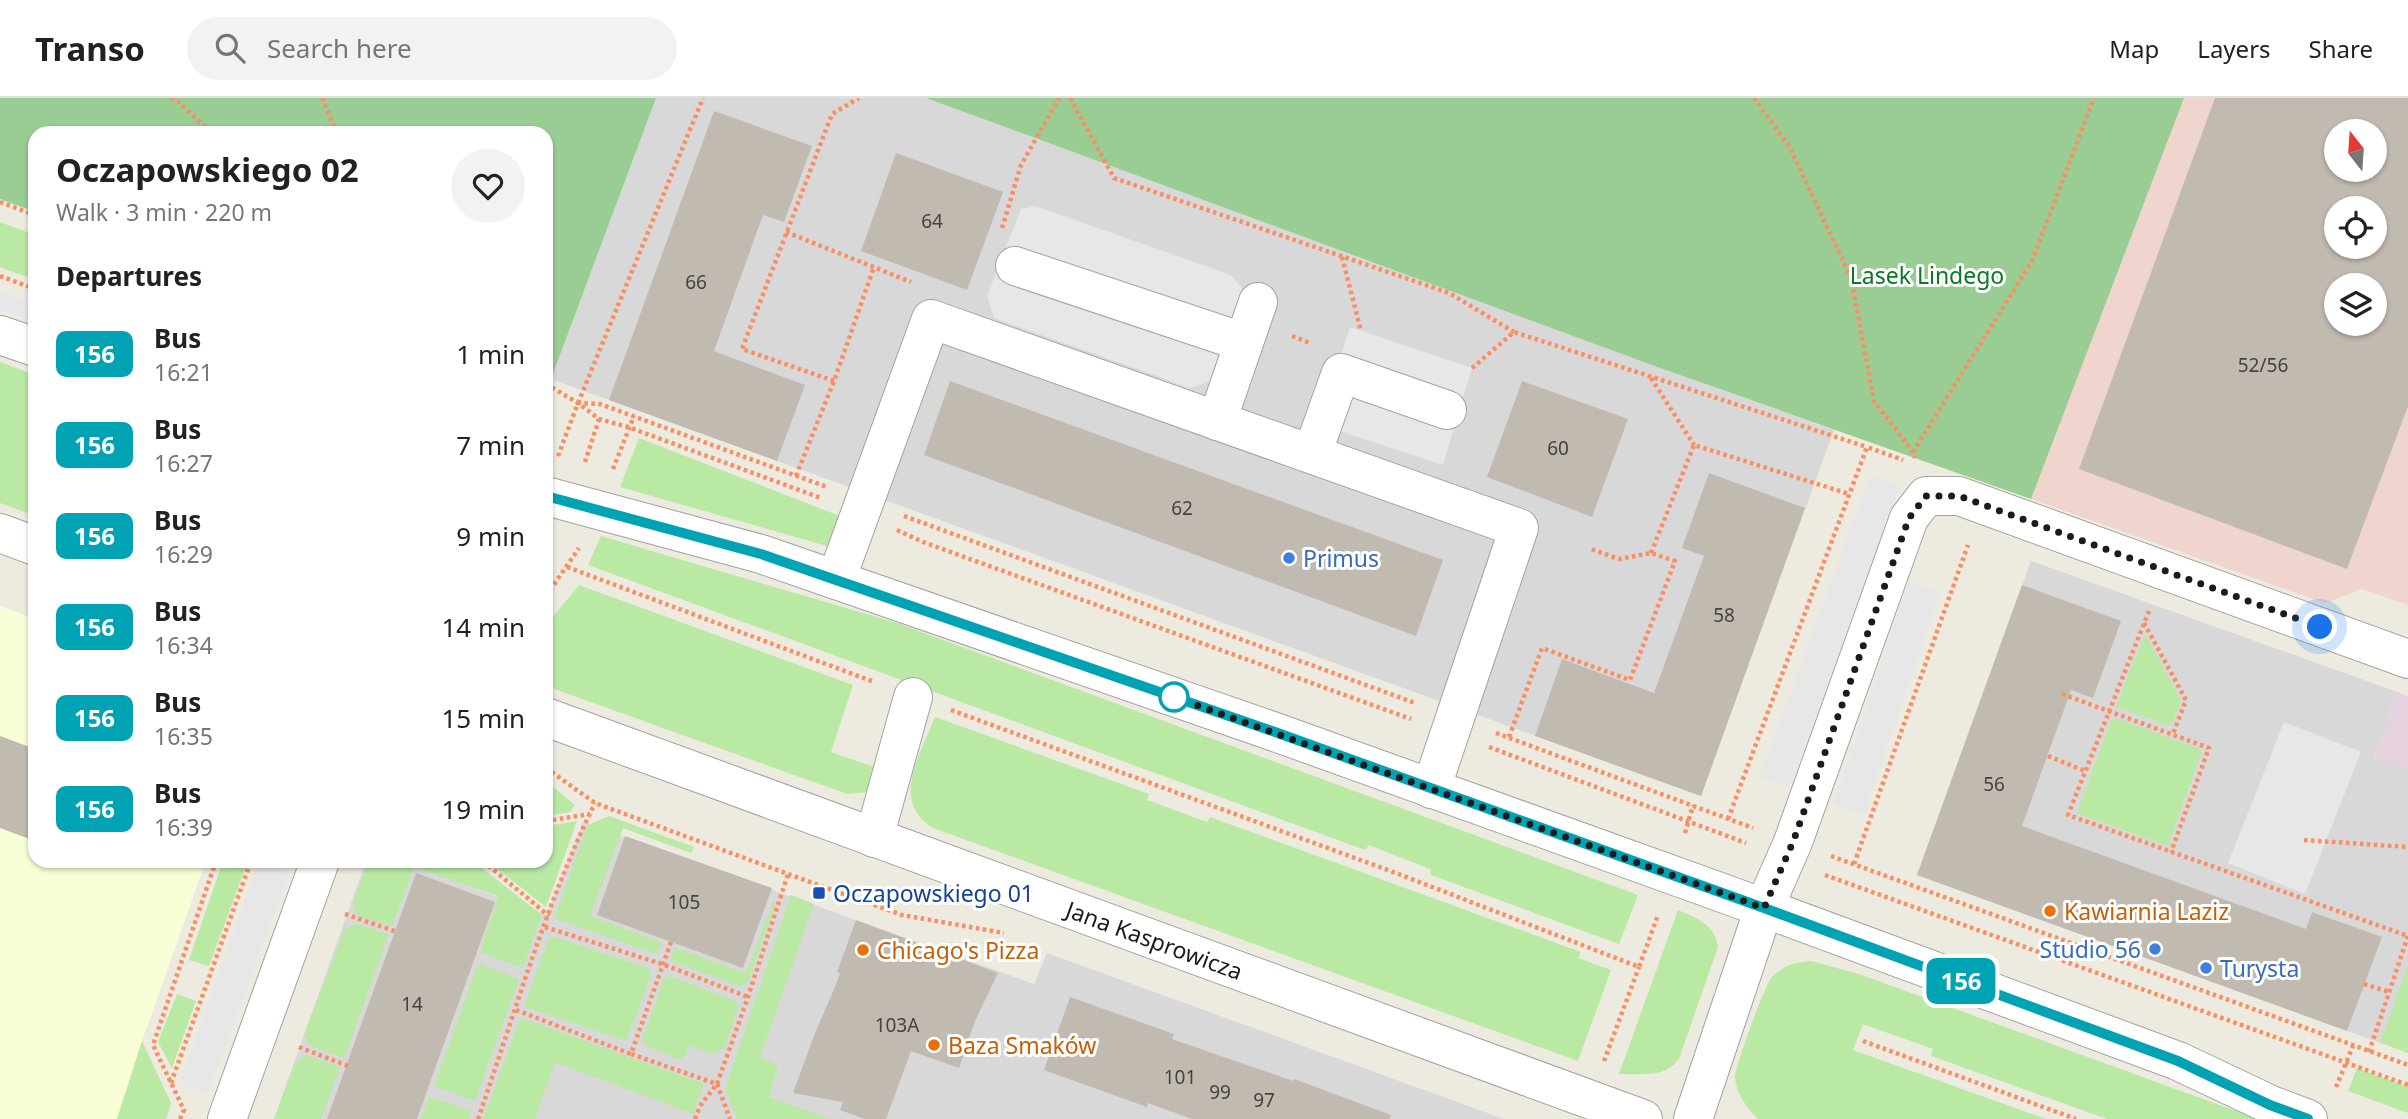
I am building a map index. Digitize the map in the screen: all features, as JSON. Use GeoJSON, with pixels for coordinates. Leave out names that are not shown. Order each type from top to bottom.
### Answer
{"type":"FeatureCollection","features":[{"type":"Feature","properties":{"kind":"street"},"geometry":{"type":"LineString","coordinates":[[1007,250],[1251,322],[1216,421]]}},
{"type":"Feature","properties":{"kind":"street"},"geometry":{"type":"LineString","coordinates":[[836,580],[931,319],[1519,528],[1431,789]]}},
{"type":"Feature","properties":{"kind":"street"},"geometry":{"type":"LineString","coordinates":[[0,335],[28,345]]}},
{"type":"Feature","properties":{"kind":"street"},"geometry":{"type":"LineString","coordinates":[[1312,454],[1341,373],[1447,410]]}},
{"type":"Feature","properties":{"kind":"street"},"geometry":{"type":"LineString","coordinates":[[1693,1119],[1764,908],[1786,858],[1909,518],[1926,496],[1959,496],[2408,659]]}},
{"type":"Feature","properties":{"kind":"street"},"geometry":{"type":"LineString","coordinates":[[553,498],[761,554],[1764,908],[2178,1061],[2270,1105],[2320,1108]]}},
{"type":"Feature","properties":{"kind":"street"},"geometry":{"type":"LineString","coordinates":[[0,533],[28,543]]}},
{"type":"Feature","properties":{"kind":"street"},"geometry":{"type":"LineString","coordinates":[[874,838],[913,696]]}},
{"type":"Feature","properties":{"kind":"street","name":"Jana Kasprowicza"},"geometry":{"type":"LineString","coordinates":[[553,720],[1643,1119]]}},
{"type":"Feature","properties":{"kind":"street"},"geometry":{"type":"LineString","coordinates":[[227,1119],[317,868]]}},
{"type":"Feature","properties":{"kind":"path"},"geometry":{"type":"LineString","coordinates":[[171,98],[203,126]]}},
{"type":"Feature","properties":{"kind":"path"},"geometry":{"type":"LineString","coordinates":[[322,98],[334,126]]}},
{"type":"Feature","properties":{"kind":"path"},"geometry":{"type":"LineString","coordinates":[[578,403],[703,98]]}},
{"type":"Feature","properties":{"kind":"path"},"geometry":{"type":"LineString","coordinates":[[834,381],[742,349],[832,114],[859,98]]}},
{"type":"Feature","properties":{"kind":"path"},"geometry":{"type":"LineString","coordinates":[[1007,250],[1021,165],[1059,98]]}},
{"type":"Feature","properties":{"kind":"path"},"geometry":{"type":"LineString","coordinates":[[1070,98],[1114,178],[1449,293],[1514,332],[1917,465],[1913,452],[1874,401],[1851,278],[1789,146],[1754,98]]}},
{"type":"Feature","properties":{"kind":"path"},"geometry":{"type":"LineString","coordinates":[[1913,452],[2032,261],[2094,98]]}},
{"type":"Feature","properties":{"kind":"path"},"geometry":{"type":"LineString","coordinates":[[0,202],[28,212]]}},
{"type":"Feature","properties":{"kind":"path"},"geometry":{"type":"LineString","coordinates":[[786,232],[923,286]]}},
{"type":"Feature","properties":{"kind":"path"},"geometry":{"type":"LineString","coordinates":[[1342,257],[1361,331]]}},
{"type":"Feature","properties":{"kind":"path"},"geometry":{"type":"LineString","coordinates":[[796,476],[834,381],[874,267]]}},
{"type":"Feature","properties":{"kind":"path"},"geometry":{"type":"LineString","coordinates":[[0,276],[28,286]]}},
{"type":"Feature","properties":{"kind":"path"},"geometry":{"type":"LineString","coordinates":[[1251,322],[1315,345]]}},
{"type":"Feature","properties":{"kind":"path"},"geometry":{"type":"LineString","coordinates":[[1472,368],[1514,332]]}},
{"type":"Feature","properties":{"kind":"path"},"geometry":{"type":"LineString","coordinates":[[1651,377],[1694,445],[1849,494]]}},
{"type":"Feature","properties":{"kind":"path"},"geometry":{"type":"LineString","coordinates":[[553,388],[599,419],[628,427],[861,513],[923,542],[1450,733],[1786,858],[1829,877],[2408,1085]]}},
{"type":"Feature","properties":{"kind":"path"},"geometry":{"type":"LineString","coordinates":[[1651,553],[1694,445]]}},
{"type":"Feature","properties":{"kind":"path"},"geometry":{"type":"LineString","coordinates":[[1728,819],[1867,447]]}},
{"type":"Feature","properties":{"kind":"path"},"geometry":{"type":"LineString","coordinates":[[1854,864],[1969,541]]}},
{"type":"Feature","properties":{"kind":"path"},"geometry":{"type":"LineString","coordinates":[[1509,737],[1542,648],[1630,680],[1675,561],[1651,553],[1619,559],[1591,550]]}},
{"type":"Feature","properties":{"kind":"path"},"geometry":{"type":"LineString","coordinates":[[567,567],[1383,868],[1639,967]]}},
{"type":"Feature","properties":{"kind":"path"},"geometry":{"type":"LineString","coordinates":[[2151,604],[2068,815],[2408,936],[2370,1052]]}},
{"type":"Feature","properties":{"kind":"path"},"geometry":{"type":"LineString","coordinates":[[2144,623],[2186,699],[2173,734]]}},
{"type":"Feature","properties":{"kind":"path"},"geometry":{"type":"LineString","coordinates":[[2062,694],[2209,748],[2171,852]]}},
{"type":"Feature","properties":{"kind":"path"},"geometry":{"type":"LineString","coordinates":[[2048,756],[2085,771]]}},
{"type":"Feature","properties":{"kind":"path"},"geometry":{"type":"LineString","coordinates":[[553,773],[595,803],[902,915],[1010,934]]}},
{"type":"Feature","properties":{"kind":"path"},"geometry":{"type":"LineString","coordinates":[[478,1119],[549,916],[595,803]]}},
{"type":"Feature","properties":{"kind":"path"},"geometry":{"type":"LineString","coordinates":[[1589,1099],[1672,875],[1693,805]]}},
{"type":"Feature","properties":{"kind":"path"},"geometry":{"type":"LineString","coordinates":[[553,820],[590,814]]}},
{"type":"Feature","properties":{"kind":"path"},"geometry":{"type":"LineString","coordinates":[[2304,840],[2408,848]]}},
{"type":"Feature","properties":{"kind":"path"},"geometry":{"type":"LineString","coordinates":[[180,1119],[184,1110],[153,1045],[214,868]]}},
{"type":"Feature","properties":{"kind":"path"},"geometry":{"type":"LineString","coordinates":[[172,1083],[249,868]]}},
{"type":"Feature","properties":{"kind":"path"},"geometry":{"type":"LineString","coordinates":[[491,868],[549,916]]}},
{"type":"Feature","properties":{"kind":"path"},"geometry":{"type":"LineString","coordinates":[[695,1119],[700,1106],[717,1084],[788,874]]}},
{"type":"Feature","properties":{"kind":"path"},"geometry":{"type":"LineString","coordinates":[[337,912],[397,932]]}},
{"type":"Feature","properties":{"kind":"path"},"geometry":{"type":"LineString","coordinates":[[545,927],[662,964],[748,998]]}},
{"type":"Feature","properties":{"kind":"path"},"geometry":{"type":"LineString","coordinates":[[631,1054],[671,942]]}},
{"type":"Feature","properties":{"kind":"path"},"geometry":{"type":"LineString","coordinates":[[2364,984],[2389,992]]}},
{"type":"Feature","properties":{"kind":"path"},"geometry":{"type":"LineString","coordinates":[[516,1010],[717,1084]]}},
{"type":"Feature","properties":{"kind":"path"},"geometry":{"type":"LineString","coordinates":[[1863,1041],[2076,1119]]}},
{"type":"Feature","properties":{"kind":"path"},"geometry":{"type":"LineString","coordinates":[[288,1043],[348,1066]]}},
{"type":"Feature","properties":{"kind":"path"},"geometry":{"type":"LineString","coordinates":[[2320,1108],[2353,1046]]}},
{"type":"Feature","properties":{"kind":"path"},"geometry":{"type":"LineString","coordinates":[[717,1084],[730,1119]]}},
{"type":"Feature","properties":{"kind":"shaded area"},"geometry":{"type":"Polygon","coordinates":[[[656,98],[926,98],[1834,430],[1701,796],[553,380],[656,98]]]}},
{"type":"Feature","properties":{"kind":"shaded area"},"geometry":{"type":"Polygon","coordinates":[[[2183,98],[2408,98],[2408,605],[2362,589],[2325,603],[2031,499],[2183,98]]]}},
{"type":"Feature","properties":{"kind":"shaded area"},"geometry":{"type":"Polygon","coordinates":[[[1035,206],[1231,275],[1242,288],[1209,382],[1190,388],[994,318],[987,296],[1021,209],[1035,206]]]}},
{"type":"Feature","properties":{"kind":"shaded area"},"geometry":{"type":"Polygon","coordinates":[[[0,292],[28,302],[28,320],[0,310],[0,292]]]}},
{"type":"Feature","properties":{"kind":"shaded area"},"geometry":{"type":"Polygon","coordinates":[[[1350,327],[1472,368],[1443,465],[1318,424],[1350,327]]]}},
{"type":"Feature","properties":{"kind":"shaded area"},"geometry":{"type":"Polygon","coordinates":[[[1870,475],[1900,486],[1789,788],[1759,777],[1870,475]]]}},
{"type":"Feature","properties":{"kind":"shaded area"},"geometry":{"type":"Polygon","coordinates":[[[2031,561],[2395,691],[2388,721],[2374,757],[2408,770],[2408,1053],[1917,875],[2031,561]]]}},
{"type":"Feature","properties":{"kind":"shaded area"},"geometry":{"type":"Polygon","coordinates":[[[1909,581],[1940,592],[1864,815],[1833,804],[1909,581]]]}},
{"type":"Feature","properties":{"kind":"shaded area"},"geometry":{"type":"Polygon","coordinates":[[[0,606],[28,616],[28,868],[204,868],[117,1119],[0,1119],[0,606]]]}},
{"type":"Feature","properties":{"kind":"shaded area"},"geometry":{"type":"Polygon","coordinates":[[[2395,691],[2408,696],[2408,770],[2374,758],[2388,721],[2395,691]]]}},
{"type":"Feature","properties":{"kind":"shaded area"},"geometry":{"type":"Polygon","coordinates":[[[2284,722],[2361,752],[2305,894],[2228,863],[2284,722]]]}},
{"type":"Feature","properties":{"kind":"shaded area"},"geometry":{"type":"Polygon","coordinates":[[[583,822],[1034,984],[1047,953],[1504,1119],[274,1119],[364,868],[421,868],[547,915],[583,822]]]}},
{"type":"Feature","properties":{"kind":"shaded area"},"geometry":{"type":"Polygon","coordinates":[[[256,868],[279,868],[290,872],[208,1093],[179,1084],[256,868]]]}},
{"type":"Feature","properties":{"kind":"green space"},"geometry":{"type":"Polygon","coordinates":[[[0,98],[656,98],[553,374],[553,126],[28,126],[28,209],[0,199],[0,98]]]}},
{"type":"Feature","properties":{"kind":"green space","name":"Lasek Lindego"},"geometry":{"type":"Polygon","coordinates":[[[926,98],[2184,98],[2031,499],[1660,368],[926,98]]]}},
{"type":"Feature","properties":{"kind":"green space"},"geometry":{"type":"Polygon","coordinates":[[[0,222],[28,232],[28,277],[0,267],[0,222]]]}},
{"type":"Feature","properties":{"kind":"green space"},"geometry":{"type":"Polygon","coordinates":[[[0,362],[28,372],[28,513],[0,503],[0,362]]]}},
{"type":"Feature","properties":{"kind":"green space"},"geometry":{"type":"Polygon","coordinates":[[[639,438],[845,518],[834,548],[620,487],[639,438]]]}},
{"type":"Feature","properties":{"kind":"green space"},"geometry":{"type":"Polygon","coordinates":[[[601,536],[897,623],[1638,895],[1619,944],[1431,875],[1430,869],[1369,845],[1365,850],[588,565],[601,536]]]}},
{"type":"Feature","properties":{"kind":"green space"},"geometry":{"type":"Polygon","coordinates":[[[579,585],[853,685],[831,752],[874,767],[867,792],[847,794],[553,689],[553,617],[579,585]]]}},
{"type":"Feature","properties":{"kind":"green space"},"geometry":{"type":"Polygon","coordinates":[[[2145,634],[2181,700],[2171,726],[2116,707],[2145,634]]]}},
{"type":"Feature","properties":{"kind":"green space"},"geometry":{"type":"Polygon","coordinates":[[[935,717],[1149,794],[1147,800],[1207,822],[1210,817],[1581,952],[1578,958],[1611,970],[1578,1061],[933,828],[920,817],[913,804],[911,791],[912,776],[935,717]]]}},
{"type":"Feature","properties":{"kind":"green space"},"geometry":{"type":"Polygon","coordinates":[[[2118,719],[2202,750],[2168,846],[2077,813],[2111,720],[2118,719]]]}},
{"type":"Feature","properties":{"kind":"green space"},"geometry":{"type":"Polygon","coordinates":[[[553,787],[575,805],[570,812],[553,815],[553,787]]]}},
{"type":"Feature","properties":{"kind":"green space"},"geometry":{"type":"Polygon","coordinates":[[[609,816],[694,847],[691,853],[623,828],[590,916],[663,943],[656,954],[554,918],[588,825],[609,816]]]}},
{"type":"Feature","properties":{"kind":"green space"},"geometry":{"type":"Polygon","coordinates":[[[577,821],[546,907],[496,868],[553,868],[553,825],[577,821]]]}},
{"type":"Feature","properties":{"kind":"green space"},"geometry":{"type":"Polygon","coordinates":[[[221,868],[245,868],[209,966],[189,960],[221,868]]]}},
{"type":"Feature","properties":{"kind":"green space"},"geometry":{"type":"Polygon","coordinates":[[[366,868],[414,868],[392,926],[358,916],[353,902],[366,868]]]}},
{"type":"Feature","properties":{"kind":"green space"},"geometry":{"type":"Polygon","coordinates":[[[414,868],[482,868],[542,915],[523,968],[480,952],[498,896],[414,868]]]}},
{"type":"Feature","properties":{"kind":"green space"},"geometry":{"type":"Polygon","coordinates":[[[791,895],[814,904],[760,1057],[778,1066],[769,1097],[830,1119],[737,1119],[725,1089],[791,895]]]}},
{"type":"Feature","properties":{"kind":"green space"},"geometry":{"type":"Polygon","coordinates":[[[774,900],[775,906],[748,982],[739,986],[671,961],[674,947],[746,973],[774,900]]]}},
{"type":"Feature","properties":{"kind":"green space"},"geometry":{"type":"Polygon","coordinates":[[[1678,910],[1709,927],[1718,947],[1679,1059],[1659,1072],[1619,1074],[1678,910]]]}},
{"type":"Feature","properties":{"kind":"green space"},"geometry":{"type":"Polygon","coordinates":[[[356,924],[389,934],[344,1058],[309,1045],[304,1035],[344,930],[356,924]]]}},
{"type":"Feature","properties":{"kind":"green space"},"geometry":{"type":"Polygon","coordinates":[[[549,937],[648,968],[651,976],[626,1041],[524,1007],[549,937]]]}},
{"type":"Feature","properties":{"kind":"green space"},"geometry":{"type":"Polygon","coordinates":[[[1811,961],[1859,974],[2258,1119],[2107,1119],[1931,1056],[1933,1049],[1863,1024],[1853,1050],[2046,1119],[1758,1119],[1737,1089],[1736,1070],[1745,1043],[1772,977],[1790,965],[1811,961]]]}},
{"type":"Feature","properties":{"kind":"green space"},"geometry":{"type":"Polygon","coordinates":[[[478,963],[519,979],[475,1101],[434,1086],[478,963]]]}},
{"type":"Feature","properties":{"kind":"green space"},"geometry":{"type":"Polygon","coordinates":[[[2408,965],[2408,1053],[2380,1042],[2408,965]]]}},
{"type":"Feature","properties":{"kind":"green space"},"geometry":{"type":"Polygon","coordinates":[[[669,976],[734,1000],[738,1008],[725,1048],[711,1053],[689,1045],[680,1060],[645,1045],[642,1039],[664,979],[669,976]]]}},
{"type":"Feature","properties":{"kind":"green space"},"geometry":{"type":"Polygon","coordinates":[[[177,994],[196,1001],[172,1068],[158,1042],[177,994]]]}},
{"type":"Feature","properties":{"kind":"green space"},"geometry":{"type":"Polygon","coordinates":[[[525,1019],[704,1084],[693,1114],[555,1062],[535,1119],[483,1119],[519,1021],[525,1019]]]}},
{"type":"Feature","properties":{"kind":"green space"},"geometry":{"type":"Polygon","coordinates":[[[142,1041],[171,1103],[166,1119],[117,1119],[142,1041]]]}},
{"type":"Feature","properties":{"kind":"green space"},"geometry":{"type":"Polygon","coordinates":[[[306,1055],[340,1067],[321,1119],[274,1119],[295,1062],[306,1055]]]}},
{"type":"Feature","properties":{"kind":"green space"},"geometry":{"type":"Polygon","coordinates":[[[2357,1068],[2408,1087],[2408,1113],[2348,1091],[2357,1068]]]}},
{"type":"Feature","properties":{"kind":"green space"},"geometry":{"type":"Polygon","coordinates":[[[429,1096],[471,1111],[468,1119],[421,1119],[429,1096]]]}},
{"type":"Feature","properties":{"kind":"building"},"geometry":{"type":"Polygon","coordinates":[[[2215,98],[2408,98],[2408,406],[2347,569],[2079,469],[2215,98]]]}},
{"type":"Feature","properties":{"kind":"building"},"geometry":{"type":"Polygon","coordinates":[[[714,111],[812,146],[784,222],[763,215],[714,351],[805,385],[777,461],[609,400],[714,111]]]}},
{"type":"Feature","properties":{"kind":"building"},"geometry":{"type":"Polygon","coordinates":[[[896,153],[1003,192],[967,290],[861,251],[896,153]]]}},
{"type":"Feature","properties":{"kind":"building"},"geometry":{"type":"Polygon","coordinates":[[[950,381],[1443,560],[1416,636],[924,455],[950,381]]]}},
{"type":"Feature","properties":{"kind":"building"},"geometry":{"type":"Polygon","coordinates":[[[1522,381],[1628,419],[1592,517],[1487,477],[1522,381]]]}},
{"type":"Feature","properties":{"kind":"building"},"geometry":{"type":"Polygon","coordinates":[[[1709,473],[1805,508],[1701,796],[1535,736],[1562,659],[1654,693],[1704,556],[1682,548],[1709,473]]]}},
{"type":"Feature","properties":{"kind":"building"},"geometry":{"type":"Polygon","coordinates":[[[2022,585],[2121,621],[2093,698],[2071,690],[2022,826],[2306,929],[2312,912],[2382,937],[2347,1031],[1917,875],[2022,585]]]}},
{"type":"Feature","properties":{"kind":"building"},"geometry":{"type":"Polygon","coordinates":[[[0,736],[28,746],[28,838],[0,828],[0,736]]]}},
{"type":"Feature","properties":{"kind":"building"},"geometry":{"type":"Polygon","coordinates":[[[625,836],[772,888],[743,968],[597,915],[625,836]]]}},
{"type":"Feature","properties":{"kind":"building"},"geometry":{"type":"Polygon","coordinates":[[[416,873],[495,902],[417,1119],[327,1119],[416,873]]]}},
{"type":"Feature","properties":{"kind":"building"},"geometry":{"type":"Polygon","coordinates":[[[856,920],[998,973],[975,1021],[959,1068],[911,1051],[886,1119],[865,1119],[840,1110],[843,1102],[793,1093],[835,987],[840,973],[837,972],[856,920]]]}},
{"type":"Feature","properties":{"kind":"building"},"geometry":{"type":"Polygon","coordinates":[[[1070,997],[1174,1034],[1172,1039],[1293,1081],[1294,1079],[1391,1115],[1390,1119],[1192,1119],[1148,1103],[1147,1107],[1044,1070],[1070,997]]]}},
{"type":"Feature","properties":{"kind":"bus line","name":"156"},"geometry":{"type":"LineString","coordinates":[[553,498],[761,554],[1275,732],[2178,1061],[2270,1105],[2308,1119]]}},
{"type":"Feature","properties":{"kind":"place","name":"Primus"},"geometry":{"type":"Point","coordinates":[1289,558]}},
{"type":"Feature","properties":{"kind":"place","name":"Oczapowskiego 01"},"geometry":{"type":"Point","coordinates":[819,893]}},
{"type":"Feature","properties":{"kind":"place","name":"Kawiarnia Laziz"},"geometry":{"type":"Point","coordinates":[2050,911]}},
{"type":"Feature","properties":{"kind":"place","name":"Studio 56"},"geometry":{"type":"Point","coordinates":[2155,949]}},
{"type":"Feature","properties":{"kind":"place","name":"Chicago's Pizza"},"geometry":{"type":"Point","coordinates":[863,950]}},
{"type":"Feature","properties":{"kind":"place","name":"Turysta"},"geometry":{"type":"Point","coordinates":[2206,968]}},
{"type":"Feature","properties":{"kind":"place","name":"Baza Smaków"},"geometry":{"type":"Point","coordinates":[934,1045]}},
{"type":"Feature","properties":{"kind":"route"},"geometry":{"type":"LineString","coordinates":[[1174,697],[1764,908],[1793,842],[1909,518],[1926,496],[1959,496],[2320,627]]}}]}
